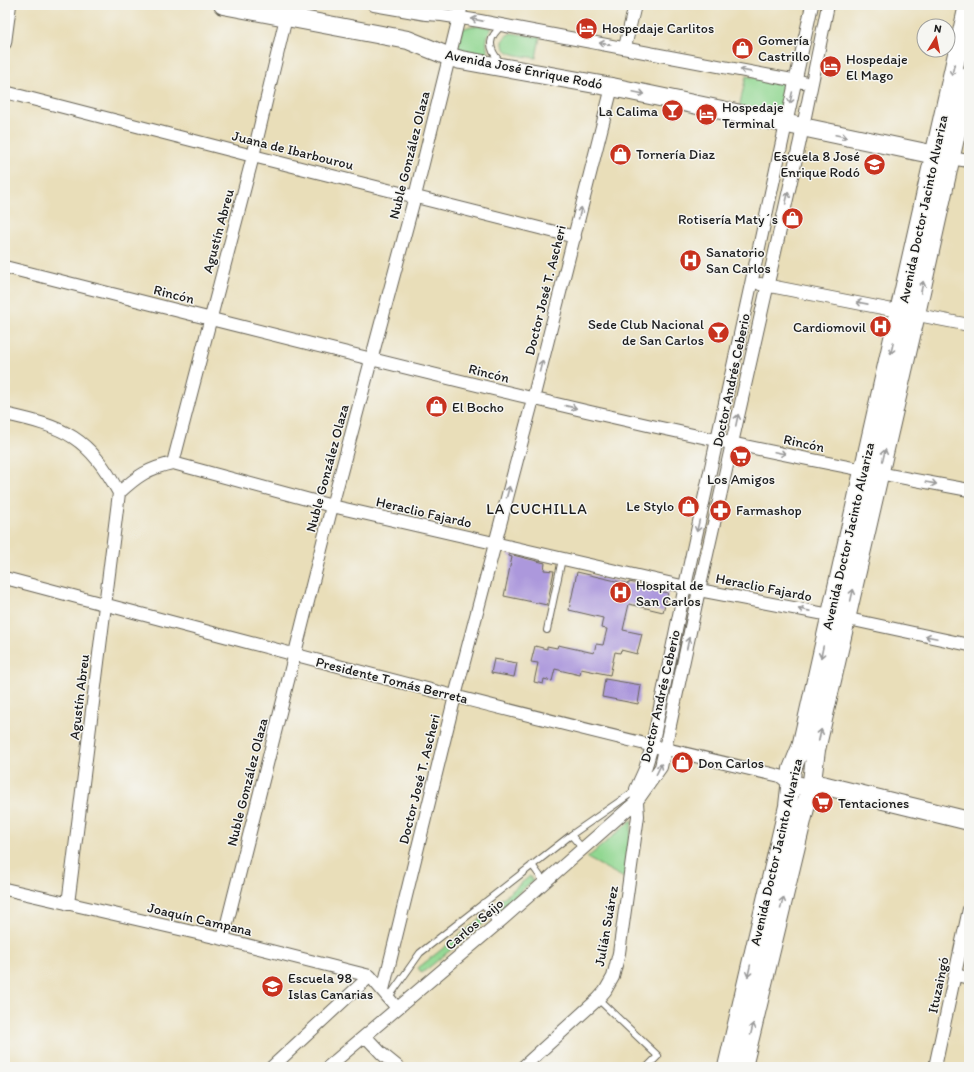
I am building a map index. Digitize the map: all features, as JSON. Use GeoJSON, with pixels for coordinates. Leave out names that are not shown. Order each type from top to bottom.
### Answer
{"type":"FeatureCollection","features":[{"type":"Feature","properties":{"kind":"main road","name":"Avenida José Enrique Rodó"},"geometry":{"type":"LineString","coordinates":[[223,5],[288,11],[408,40],[450,57],[612,87],[942,156]]}},
{"type":"Feature","properties":{"kind":"main road","name":"Avenida Doctor Jacinto Alvariza"},"geometry":{"type":"LineString","coordinates":[[743,1067],[807,800],[815,782],[816,750],[839,617],[942,156],[968,5]]}},
{"type":"Feature","properties":{"kind":"main road","name":"Avenida Doctor Jacinto Alvariza"},"geometry":{"type":"LineString","coordinates":[[942,156],[969,75]]}},
{"type":"Feature","properties":{"kind":"main road","name":"Avenida Doctor Jacinto Alvariza"},"geometry":{"type":"LineString","coordinates":[[727,1067],[788,806],[787,776],[801,747],[839,617]]}},
{"type":"Feature","properties":{"kind":"main road","name":"Presidente Tomás Berreta"},"geometry":{"type":"LineString","coordinates":[[787,776],[969,821]]}},
{"type":"Feature","properties":{"kind":"street"},"geometry":{"type":"LineString","coordinates":[[5,43],[10,5]]}},
{"type":"Feature","properties":{"kind":"street"},"geometry":{"type":"LineString","coordinates":[[374,5],[426,14],[460,11],[503,26],[625,47],[812,84]]}},
{"type":"Feature","properties":{"kind":"street"},"geometry":{"type":"LineString","coordinates":[[625,47],[635,5]]}},
{"type":"Feature","properties":{"kind":"street","name":"Doctor Andrés Ceberio"},"geometry":{"type":"LineString","coordinates":[[636,795],[661,767],[665,750],[767,285],[794,125],[795,80],[812,5]]}},
{"type":"Feature","properties":{"kind":"street","name":"Doctor Andrés Ceberio"},"geometry":{"type":"LineString","coordinates":[[636,795],[646,769],[652,746],[684,586],[751,282],[794,125],[812,84],[828,5]]}},
{"type":"Feature","properties":{"kind":"street","name":"Agustín Abreu"},"geometry":{"type":"LineString","coordinates":[[173,463],[253,156],[288,11]]}},
{"type":"Feature","properties":{"kind":"street","name":"Nuble González Olaza"},"geometry":{"type":"LineString","coordinates":[[223,939],[332,506],[415,196],[460,11]]}},
{"type":"Feature","properties":{"kind":"street","name":"Doctor José T. Ascheri"},"geometry":{"type":"LineString","coordinates":[[386,993],[455,696],[533,399],[612,87]]}},
{"type":"Feature","properties":{"kind":"street","name":"Juana de Ibarbourou"},"geometry":{"type":"LineString","coordinates":[[5,92],[574,237]]}},
{"type":"Feature","properties":{"kind":"street"},"geometry":{"type":"LineString","coordinates":[[942,156],[969,161]]}},
{"type":"Feature","properties":{"kind":"street","name":"Rincón"},"geometry":{"type":"LineString","coordinates":[[5,267],[533,399],[717,440],[871,472],[969,490]]}},
{"type":"Feature","properties":{"kind":"street"},"geometry":{"type":"LineString","coordinates":[[751,282],[969,325]]}},
{"type":"Feature","properties":{"kind":"street"},"geometry":{"type":"LineString","coordinates":[[5,414],[53,426],[70,435],[85,446],[97,458],[106,470],[119,493]]}},
{"type":"Feature","properties":{"kind":"street","name":"Heraclio Fajardo"},"geometry":{"type":"LineString","coordinates":[[119,493],[134,480],[156,466],[173,463],[332,506],[562,559],[699,590],[839,617],[969,645]]}},
{"type":"Feature","properties":{"kind":"street","name":"Agustín Abreu"},"geometry":{"type":"LineString","coordinates":[[68,904],[119,493]]}},
{"type":"Feature","properties":{"kind":"street","name":"Presidente Tomás Berreta"},"geometry":{"type":"LineString","coordinates":[[5,578],[294,655],[665,750],[787,776]]}},
{"type":"Feature","properties":{"kind":"street","name":"Carlos Seijo"},"geometry":{"type":"LineString","coordinates":[[328,1067],[545,883],[583,849],[636,795]]}},
{"type":"Feature","properties":{"kind":"street","name":"Julián Suárez"},"geometry":{"type":"LineString","coordinates":[[523,1067],[598,999],[605,991],[612,977],[619,953],[638,816],[636,795]]}},
{"type":"Feature","properties":{"kind":"street","name":"Joaquín Campana"},"geometry":{"type":"LineString","coordinates":[[5,890],[223,939],[370,976]]}},
{"type":"Feature","properties":{"kind":"street","name":"Ituzaingó"},"geometry":{"type":"LineString","coordinates":[[935,1067],[969,909]]}},
{"type":"Feature","properties":{"kind":"street"},"geometry":{"type":"LineString","coordinates":[[956,975],[969,978]]}},
{"type":"Feature","properties":{"kind":"street"},"geometry":{"type":"LineString","coordinates":[[272,1067],[370,976],[386,993],[397,1008]]}},
{"type":"Feature","properties":{"kind":"street"},"geometry":{"type":"LineString","coordinates":[[365,1036],[382,1054],[398,1067]]}},
{"type":"Feature","properties":{"kind":"lane"},"geometry":{"type":"LineString","coordinates":[[503,26],[494,33],[491,42],[492,51],[504,67]]}},
{"type":"Feature","properties":{"kind":"lane"},"geometry":{"type":"LineString","coordinates":[[547,630],[562,559]]}},
{"type":"Feature","properties":{"kind":"lane"},"geometry":{"type":"LineString","coordinates":[[386,993],[420,953],[483,903],[571,835],[636,795]]}},
{"type":"Feature","properties":{"kind":"lane"},"geometry":{"type":"LineString","coordinates":[[571,835],[583,849]]}},
{"type":"Feature","properties":{"kind":"lane"},"geometry":{"type":"LineString","coordinates":[[532,865],[545,883]]}},
{"type":"Feature","properties":{"kind":"lane"},"geometry":{"type":"LineString","coordinates":[[483,903],[497,924]]}},
{"type":"Feature","properties":{"kind":"lane"},"geometry":{"type":"LineString","coordinates":[[598,999],[658,1056],[648,1067]]}},
{"type":"Feature","properties":{"kind":"green space"},"geometry":{"type":"Polygon","coordinates":[[[471,26],[492,28],[489,32],[487,40],[488,53],[491,61],[457,52],[462,29],[471,26]]]}},
{"type":"Feature","properties":{"kind":"green space"},"geometry":{"type":"Polygon","coordinates":[[[511,33],[540,37],[536,58],[516,55],[506,51],[503,41],[511,33]]]}},
{"type":"Feature","properties":{"kind":"green space"},"geometry":{"type":"Polygon","coordinates":[[[746,76],[789,84],[783,111],[780,113],[739,108],[746,76]]]}},
{"type":"Feature","properties":{"kind":"green space"},"geometry":{"type":"Polygon","coordinates":[[[632,820],[626,879],[587,858],[632,820]]]}},
{"type":"Feature","properties":{"kind":"green space"},"geometry":{"type":"Polygon","coordinates":[[[530,876],[533,880],[496,913],[492,907],[530,876]]]}},
{"type":"Feature","properties":{"kind":"green space"},"geometry":{"type":"Polygon","coordinates":[[[484,916],[488,920],[422,973],[418,968],[484,916]]]}},
{"type":"Feature","properties":{"kind":"building"},"geometry":{"type":"Polygon","coordinates":[[[509,554],[545,563],[544,570],[554,571],[547,605],[504,596],[512,557],[509,556],[509,554]]]}},
{"type":"Feature","properties":{"kind":"building"},"geometry":{"type":"Polygon","coordinates":[[[577,572],[629,584],[629,582],[638,584],[637,586],[668,593],[663,612],[629,604],[623,630],[642,634],[637,654],[621,650],[620,653],[615,652],[610,675],[581,669],[580,675],[555,669],[552,681],[544,679],[543,684],[534,682],[538,663],[531,662],[535,646],[547,649],[547,646],[557,648],[558,645],[594,653],[596,644],[603,645],[607,629],[601,628],[603,618],[569,610],[577,572]]]}},
{"type":"Feature","properties":{"kind":"building"},"geometry":{"type":"Polygon","coordinates":[[[494,659],[517,663],[514,677],[491,673],[494,659]]]}},
{"type":"Feature","properties":{"kind":"building"},"geometry":{"type":"Polygon","coordinates":[[[605,679],[641,685],[638,704],[602,697],[605,679]]]}},
{"type":"Feature","properties":{"kind":"place","name":"Hospedaje Carlitos"},"geometry":{"type":"Point","coordinates":[587,28]}},
{"type":"Feature","properties":{"kind":"place","name":"Gomería Castrillo"},"geometry":{"type":"Point","coordinates":[743,48]}},
{"type":"Feature","properties":{"kind":"place","name":"Hospedaje El Mago"},"geometry":{"type":"Point","coordinates":[830,67]}},
{"type":"Feature","properties":{"kind":"place","name":"La Calima"},"geometry":{"type":"Point","coordinates":[673,111]}},
{"type":"Feature","properties":{"kind":"place","name":"Hospedaje Terminal"},"geometry":{"type":"Point","coordinates":[706,115]}},
{"type":"Feature","properties":{"kind":"place","name":"Tornería Diaz"},"geometry":{"type":"Point","coordinates":[620,154]}},
{"type":"Feature","properties":{"kind":"place","name":"Escuela 8 José Enrique Rodó"},"geometry":{"type":"Point","coordinates":[875,164]}},
{"type":"Feature","properties":{"kind":"place","name":"Rotisería Maty´s"},"geometry":{"type":"Point","coordinates":[793,219]}},
{"type":"Feature","properties":{"kind":"place","name":"Sanatorio San Carlos"},"geometry":{"type":"Point","coordinates":[691,260]}},
{"type":"Feature","properties":{"kind":"place","name":"Cardiomovil"},"geometry":{"type":"Point","coordinates":[881,327]}},
{"type":"Feature","properties":{"kind":"place","name":"Sede Club Nacional de San Carlos"},"geometry":{"type":"Point","coordinates":[719,332]}},
{"type":"Feature","properties":{"kind":"place","name":"El Bocho"},"geometry":{"type":"Point","coordinates":[436,407]}},
{"type":"Feature","properties":{"kind":"place","name":"Los Amigos"},"geometry":{"type":"Point","coordinates":[741,457]}},
{"type":"Feature","properties":{"kind":"place","name":"Le Stylo"},"geometry":{"type":"Point","coordinates":[689,506]}},
{"type":"Feature","properties":{"kind":"place","name":"Farmashop"},"geometry":{"type":"Point","coordinates":[720,510]}},
{"type":"Feature","properties":{"kind":"place","name":"Hospital de San Carlos"},"geometry":{"type":"Point","coordinates":[621,593]}},
{"type":"Feature","properties":{"kind":"place","name":"Don Carlos"},"geometry":{"type":"Point","coordinates":[683,763]}},
{"type":"Feature","properties":{"kind":"place","name":"Tentaciones"},"geometry":{"type":"Point","coordinates":[823,803]}},
{"type":"Feature","properties":{"kind":"place","name":"Escuela 98 Islas Canarias"},"geometry":{"type":"Point","coordinates":[272,986]}},
{"type":"Feature","properties":{"kind":"district","name":"LA CUCHILLA"},"geometry":{"type":"Point","coordinates":[537,509]}}]}
